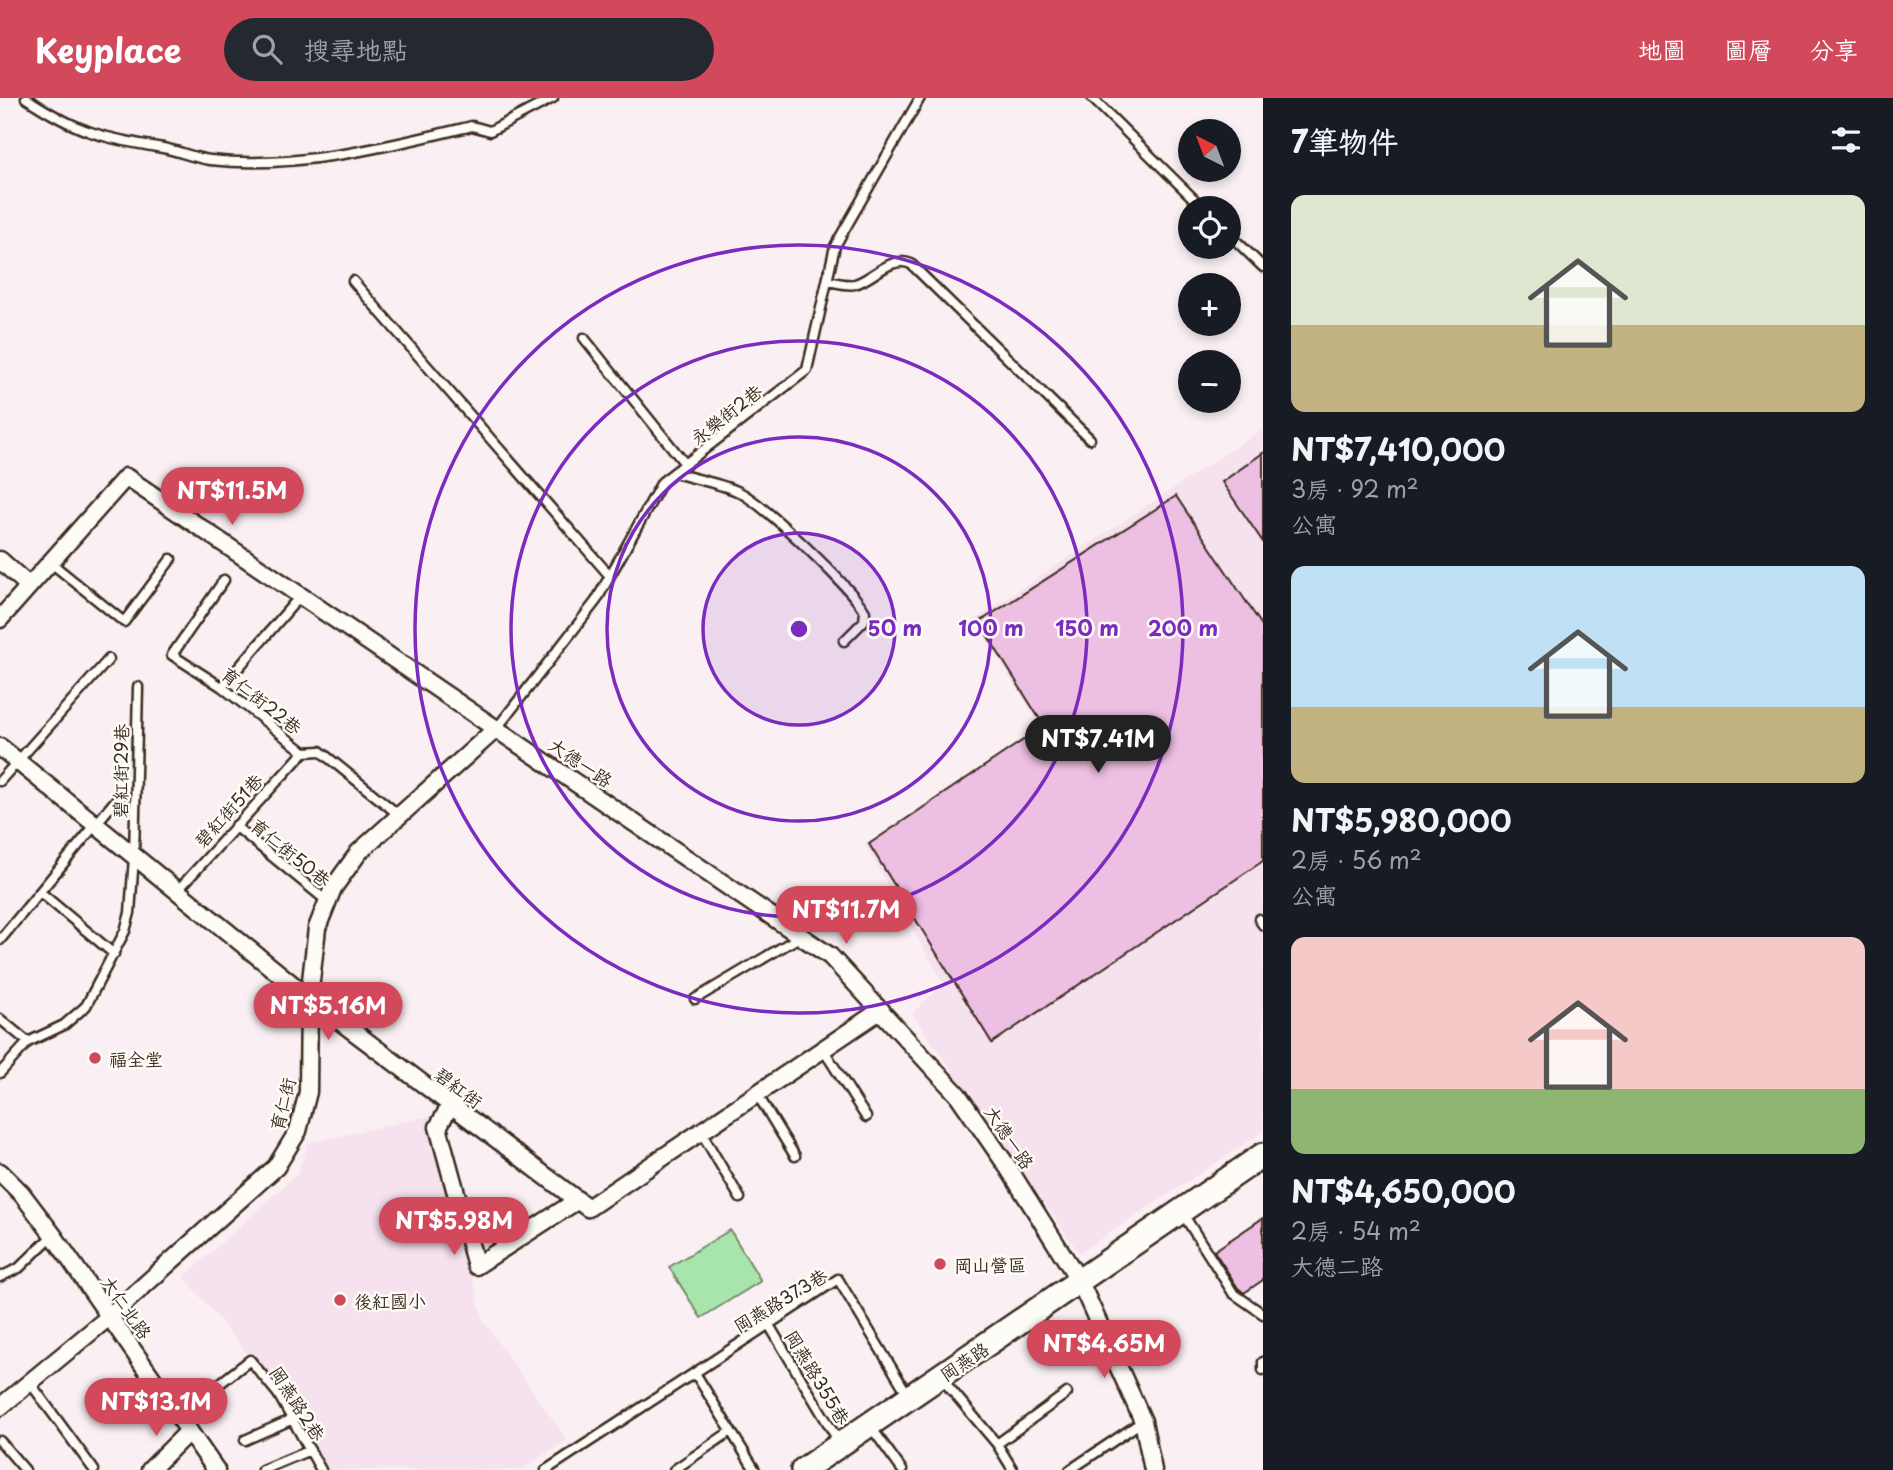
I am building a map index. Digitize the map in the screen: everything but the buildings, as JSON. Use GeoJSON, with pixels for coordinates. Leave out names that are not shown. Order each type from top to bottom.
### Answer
{"type":"FeatureCollection","features":[{"type":"Feature","properties":{"kind":"street","name":"大德一路"},"geometry":{"type":"LineString","coordinates":[[0,619],[126,477],[830,956],[958,1095],[1080,1282],[1143,1421],[1153,1470]]}},
{"type":"Feature","properties":{"kind":"street"},"geometry":{"type":"LineString","coordinates":[[0,560],[29,586]]}},
{"type":"Feature","properties":{"kind":"street","name":"育仁街"},"geometry":{"type":"LineString","coordinates":[[0,1407],[110,1316],[276,1167],[286,1154],[298,1131],[308,1092],[309,998],[317,928],[333,888],[359,852],[497,728]]}},
{"type":"Feature","properties":{"kind":"street","name":"碧紅街"},"geometry":{"type":"LineString","coordinates":[[0,747],[309,998],[578,1200]]}},
{"type":"Feature","properties":{"kind":"street"},"geometry":{"type":"LineString","coordinates":[[450,1104],[438,1127],[476,1266],[578,1200],[588,1208],[881,1010]]}},
{"type":"Feature","properties":{"kind":"street","name":"岡燕路"},"geometry":{"type":"LineString","coordinates":[[803,1470],[1263,1155]]}},
{"type":"Feature","properties":{"kind":"street","name":"大仁北路"},"geometry":{"type":"LineString","coordinates":[[0,1172],[22,1194],[53,1235],[216,1470]]}},
{"type":"Feature","properties":{"kind":"street"},"geometry":{"type":"LineString","coordinates":[[150,1470],[189,1431]]}},
{"type":"Feature","properties":{"kind":"lane"},"geometry":{"type":"LineString","coordinates":[[26,98],[58,121],[110,140],[167,149],[208,160],[254,162],[322,157],[472,126],[490,131],[553,98]]}},
{"type":"Feature","properties":{"kind":"lane","name":"永樂街2巷"},"geometry":{"type":"LineString","coordinates":[[497,728],[596,601],[662,482],[807,370],[835,246],[920,98]]}},
{"type":"Feature","properties":{"kind":"lane"},"geometry":{"type":"LineString","coordinates":[[1092,98],[1191,196]]}},
{"type":"Feature","properties":{"kind":"lane"},"geometry":{"type":"LineString","coordinates":[[1241,246],[1263,267]]}},
{"type":"Feature","properties":{"kind":"lane"},"geometry":{"type":"LineString","coordinates":[[827,281],[852,285],[896,263],[904,261],[911,264],[1090,439]]}},
{"type":"Feature","properties":{"kind":"lane"},"geometry":{"type":"LineString","coordinates":[[353,281],[610,576]]}},
{"type":"Feature","properties":{"kind":"lane"},"geometry":{"type":"LineString","coordinates":[[584,338],[686,465]]}},
{"type":"Feature","properties":{"kind":"lane"},"geometry":{"type":"LineString","coordinates":[[675,473],[738,491],[803,545],[858,599],[865,612],[864,621],[844,641]]}},
{"type":"Feature","properties":{"kind":"lane"},"geometry":{"type":"LineString","coordinates":[[50,562],[124,622],[171,559]]}},
{"type":"Feature","properties":{"kind":"lane","name":"育仁街22巷"},"geometry":{"type":"LineString","coordinates":[[224,580],[172,655],[222,687],[304,752],[320,751],[399,815]]}},
{"type":"Feature","properties":{"kind":"lane"},"geometry":{"type":"LineString","coordinates":[[222,687],[301,596]]}},
{"type":"Feature","properties":{"kind":"lane"},"geometry":{"type":"LineString","coordinates":[[0,781],[109,659]]}},
{"type":"Feature","properties":{"kind":"lane","name":"碧紅街29巷"},"geometry":{"type":"LineString","coordinates":[[0,1073],[28,1042],[77,1016],[86,1006],[114,954],[130,913],[138,687]]}},
{"type":"Feature","properties":{"kind":"lane","name":"碧紅街51巷"},"geometry":{"type":"LineString","coordinates":[[177,891],[304,752]]}},
{"type":"Feature","properties":{"kind":"lane"},"geometry":{"type":"LineString","coordinates":[[0,940],[120,795]]}},
{"type":"Feature","properties":{"kind":"lane","name":"育仁街50巷"},"geometry":{"type":"LineString","coordinates":[[235,827],[328,902]]}},
{"type":"Feature","properties":{"kind":"lane"},"geometry":{"type":"LineString","coordinates":[[40,892],[114,954]]}},
{"type":"Feature","properties":{"kind":"lane"},"geometry":{"type":"LineString","coordinates":[[695,999],[801,936]]}},
{"type":"Feature","properties":{"kind":"lane"},"geometry":{"type":"LineString","coordinates":[[0,1019],[28,1042]]}},
{"type":"Feature","properties":{"kind":"lane"},"geometry":{"type":"LineString","coordinates":[[823,1049],[866,1116]]}},
{"type":"Feature","properties":{"kind":"lane"},"geometry":{"type":"LineString","coordinates":[[757,1094],[795,1156]]}},
{"type":"Feature","properties":{"kind":"lane"},"geometry":{"type":"LineString","coordinates":[[701,1132],[740,1198]]}},
{"type":"Feature","properties":{"kind":"lane"},"geometry":{"type":"LineString","coordinates":[[1181,1212],[1233,1293],[1263,1314]]}},
{"type":"Feature","properties":{"kind":"lane"},"geometry":{"type":"LineString","coordinates":[[0,1277],[19,1268],[53,1235]]}},
{"type":"Feature","properties":{"kind":"lane","name":"岡燕路373巷"},"geometry":{"type":"LineString","coordinates":[[546,1470],[838,1279],[910,1398]]}},
{"type":"Feature","properties":{"kind":"lane","name":"岡燕路355巷"},"geometry":{"type":"LineString","coordinates":[[769,1325],[840,1445]]}},
{"type":"Feature","properties":{"kind":"lane","name":"岡燕路2巷"},"geometry":{"type":"LineString","coordinates":[[178,1416],[250,1360],[278,1394],[321,1470]]}},
{"type":"Feature","properties":{"kind":"lane"},"geometry":{"type":"LineString","coordinates":[[1263,1362],[1263,1370]]}},
{"type":"Feature","properties":{"kind":"lane"},"geometry":{"type":"LineString","coordinates":[[695,1373],[755,1470]]}},
{"type":"Feature","properties":{"kind":"lane"},"geometry":{"type":"LineString","coordinates":[[940,1377],[997,1444],[1013,1470]]}},
{"type":"Feature","properties":{"kind":"lane"},"geometry":{"type":"LineString","coordinates":[[31,1384],[94,1470]]}},
{"type":"Feature","properties":{"kind":"lane"},"geometry":{"type":"LineString","coordinates":[[997,1444],[1067,1393]]}},
{"type":"Feature","properties":{"kind":"lane"},"geometry":{"type":"LineString","coordinates":[[245,1440],[293,1419]]}},
{"type":"Feature","properties":{"kind":"lane"},"geometry":{"type":"LineString","coordinates":[[1070,1470],[1143,1421]]}},
{"type":"Feature","properties":{"kind":"lane"},"geometry":{"type":"LineString","coordinates":[[870,1425],[902,1470]]}},
{"type":"Feature","properties":{"kind":"lane"},"geometry":{"type":"LineString","coordinates":[[674,1470],[731,1431]]}},
{"type":"Feature","properties":{"kind":"lane"},"geometry":{"type":"LineString","coordinates":[[0,1441],[25,1470]]}},
{"type":"Feature","properties":{"kind":"lane"},"geometry":{"type":"LineString","coordinates":[[262,1470],[310,1450]]}},
{"type":"Feature","properties":{"kind":"shaded area"},"geometry":{"type":"Polygon","coordinates":[[[1263,429],[1263,1132],[1079,1253],[912,1013],[944,984],[865,845],[1042,728],[974,620],[1263,429]]]}},
{"type":"Feature","properties":{"kind":"shaded area","name":"後紅國小"},"geometry":{"type":"Polygon","coordinates":[[[430,1116],[484,1322],[567,1440],[521,1470],[317,1470],[296,1412],[184,1277],[298,1173],[308,1143],[430,1116]]]}},
{"type":"Feature","properties":{"kind":"green space"},"geometry":{"type":"Polygon","coordinates":[[[730,1230],[761,1281],[701,1318],[669,1267],[730,1230]]]}},
{"type":"Feature","properties":{"kind":"place","name":"福全堂"},"geometry":{"type":"Point","coordinates":[95,1058]}},
{"type":"Feature","properties":{"kind":"place","name":"岡山營區"},"geometry":{"type":"Point","coordinates":[940,1264]}},
{"type":"Feature","properties":{"kind":"place","name":"後紅國小"},"geometry":{"type":"Point","coordinates":[340,1300]}}]}
